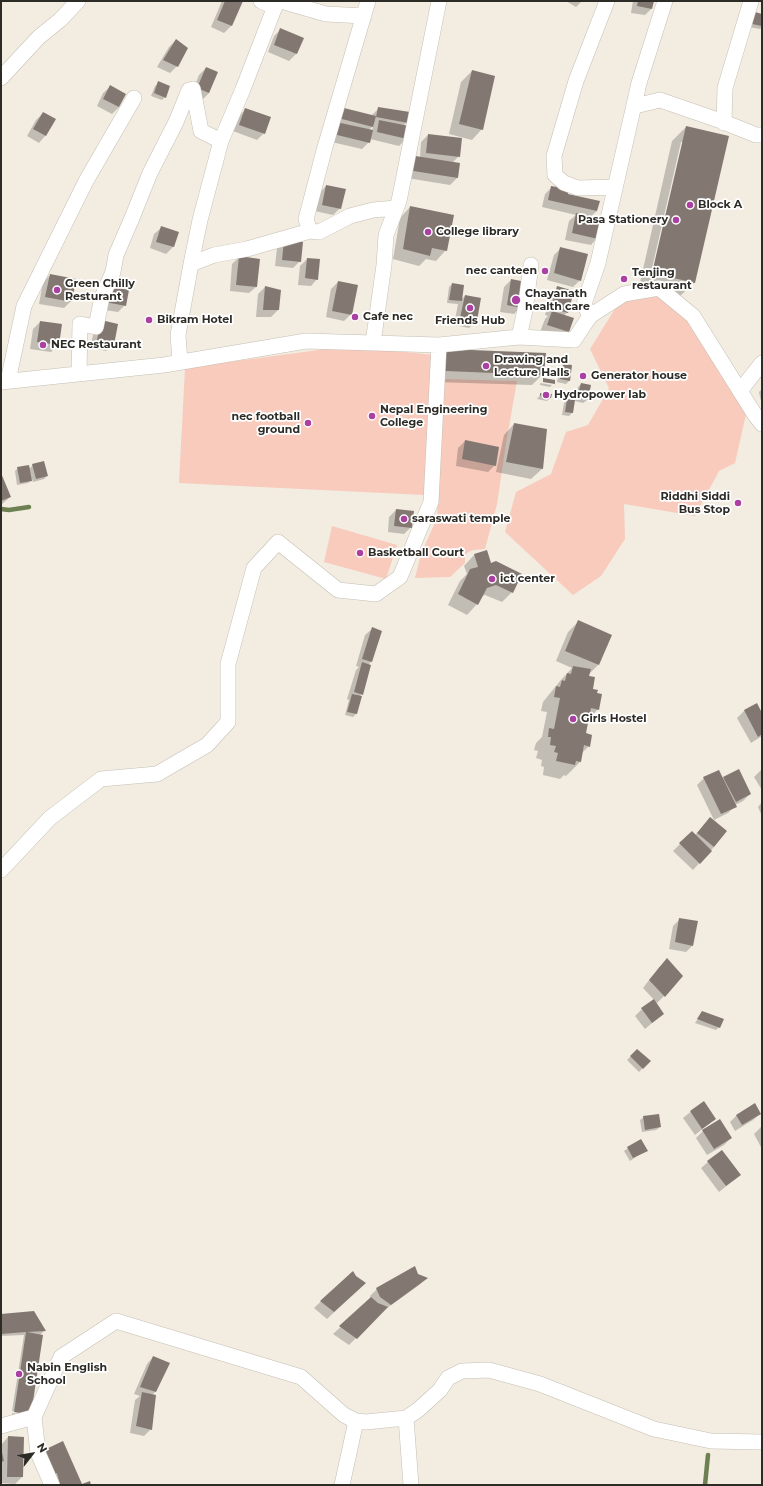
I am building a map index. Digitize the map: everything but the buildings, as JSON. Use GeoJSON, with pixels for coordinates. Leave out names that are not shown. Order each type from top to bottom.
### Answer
{"type":"FeatureCollection","features":[{"type":"Feature","properties":{"kind":"street"},"geometry":{"type":"LineString","coordinates":[[1,78],[39,37],[60,20],[78,1]]}},
{"type":"Feature","properties":{"kind":"street"},"geometry":{"type":"LineString","coordinates":[[261,1],[278,3],[326,14],[364,16]]}},
{"type":"Feature","properties":{"kind":"street"},"geometry":{"type":"LineString","coordinates":[[310,231],[306,219],[368,1]]}},
{"type":"Feature","properties":{"kind":"street"},"geometry":{"type":"LineString","coordinates":[[373,343],[384,265],[386,234],[399,201],[439,1]]}},
{"type":"Feature","properties":{"kind":"street"},"geometry":{"type":"LineString","coordinates":[[607,1],[576,81],[554,156],[555,174],[564,183],[578,188],[615,187]]}},
{"type":"Feature","properties":{"kind":"street"},"geometry":{"type":"LineString","coordinates":[[590,316],[584,304],[598,264],[640,83],[665,1]]}},
{"type":"Feature","properties":{"kind":"street"},"geometry":{"type":"LineString","coordinates":[[724,123],[725,88],[751,1]]}},
{"type":"Feature","properties":{"kind":"street"},"geometry":{"type":"LineString","coordinates":[[180,362],[178,335],[191,264],[200,220],[221,141],[278,3]]}},
{"type":"Feature","properties":{"kind":"street"},"geometry":{"type":"LineString","coordinates":[[79,374],[80,324],[96,326],[102,297],[113,272],[116,255],[150,173],[176,122],[189,90],[194,89],[201,131],[221,141]]}},
{"type":"Feature","properties":{"kind":"street"},"geometry":{"type":"LineString","coordinates":[[134,98],[86,181],[24,306],[5,381],[164,365],[306,341],[440,345],[519,337],[574,340],[590,316],[624,294],[659,288],[693,316],[754,415],[762,424]]}},
{"type":"Feature","properties":{"kind":"street"},"geometry":{"type":"LineString","coordinates":[[635,106],[660,100],[756,135],[762,135]]}},
{"type":"Feature","properties":{"kind":"street"},"geometry":{"type":"LineString","coordinates":[[191,264],[214,255],[247,249],[310,231],[319,232],[350,216],[373,210],[396,208]]}},
{"type":"Feature","properties":{"kind":"street"},"geometry":{"type":"LineString","coordinates":[[519,337],[531,265]]}},
{"type":"Feature","properties":{"kind":"street"},"geometry":{"type":"LineString","coordinates":[[1,870],[50,818],[101,780],[157,774],[207,745],[228,722],[228,664],[254,568],[278,542],[338,590],[376,594],[400,577],[431,502],[440,345]]}},
{"type":"Feature","properties":{"kind":"street"},"geometry":{"type":"LineString","coordinates":[[740,391],[762,363]]}},
{"type":"Feature","properties":{"kind":"street"},"geometry":{"type":"LineString","coordinates":[[52,1485],[38,1453],[34,1417],[61,1357],[116,1321],[301,1377],[344,1415],[356,1421],[366,1422],[406,1418],[418,1410],[434,1395],[448,1378],[462,1371],[489,1370],[540,1384],[654,1429],[711,1441],[762,1442]]}},
{"type":"Feature","properties":{"kind":"street"},"geometry":{"type":"LineString","coordinates":[[1,1426],[34,1417]]}},
{"type":"Feature","properties":{"kind":"street"},"geometry":{"type":"LineString","coordinates":[[406,1418],[411,1485]]}},
{"type":"Feature","properties":{"kind":"street"},"geometry":{"type":"LineString","coordinates":[[342,1485],[356,1421]]}},
{"type":"Feature","properties":{"kind":"shaded area"},"geometry":{"type":"Polygon","coordinates":[[[663,291],[693,314],[747,410],[735,463],[719,471],[695,516],[624,504],[625,539],[601,576],[573,595],[505,532],[516,492],[551,474],[566,432],[588,425],[609,388],[590,349],[618,304],[663,291]]]}},
{"type":"Feature","properties":{"kind":"shaded area"},"geometry":{"type":"Polygon","coordinates":[[[348,346],[434,355],[424,495],[179,483],[185,368],[348,346]]]}},
{"type":"Feature","properties":{"kind":"shaded area"},"geometry":{"type":"Polygon","coordinates":[[[444,379],[517,381],[497,504],[485,549],[468,552],[465,556],[465,563],[450,577],[415,578],[421,554],[437,518],[444,379]]]}},
{"type":"Feature","properties":{"kind":"shaded area","name":"Basketball Court"},"geometry":{"type":"Polygon","coordinates":[[[332,526],[397,545],[386,579],[324,562],[332,526]]]}},
{"type":"Feature","properties":{"kind":"waterway"},"geometry":{"type":"LineString","coordinates":[[1,509],[9,510],[29,507]]}},
{"type":"Feature","properties":{"kind":"waterway"},"geometry":{"type":"LineString","coordinates":[[705,1485],[708,1455]]}},
{"type":"Feature","properties":{"kind":"place","name":"Block A"},"geometry":{"type":"Point","coordinates":[690,205]}},
{"type":"Feature","properties":{"kind":"place","name":"Pasa Stationery"},"geometry":{"type":"Point","coordinates":[676,220]}},
{"type":"Feature","properties":{"kind":"place","name":"College library"},"geometry":{"type":"Point","coordinates":[428,232]}},
{"type":"Feature","properties":{"kind":"place","name":"nec canteen"},"geometry":{"type":"Point","coordinates":[545,271]}},
{"type":"Feature","properties":{"kind":"place","name":"Tenjing restaurant"},"geometry":{"type":"Point","coordinates":[624,279]}},
{"type":"Feature","properties":{"kind":"place","name":"Green Chilly Resturant"},"geometry":{"type":"Point","coordinates":[57,290]}},
{"type":"Feature","properties":{"kind":"place","name":"Chayanath health care"},"geometry":{"type":"Point","coordinates":[516,300]}},
{"type":"Feature","properties":{"kind":"place","name":"Friends Hub"},"geometry":{"type":"Point","coordinates":[470,308]}},
{"type":"Feature","properties":{"kind":"place","name":"Cafe nec"},"geometry":{"type":"Point","coordinates":[355,317]}},
{"type":"Feature","properties":{"kind":"place","name":"Bikram Hotel"},"geometry":{"type":"Point","coordinates":[149,320]}},
{"type":"Feature","properties":{"kind":"place","name":"NEC Restaurant"},"geometry":{"type":"Point","coordinates":[43,345]}},
{"type":"Feature","properties":{"kind":"place","name":"Drawing and Lecture Halls"},"geometry":{"type":"Point","coordinates":[486,366]}},
{"type":"Feature","properties":{"kind":"place","name":"Generator house"},"geometry":{"type":"Point","coordinates":[583,376]}},
{"type":"Feature","properties":{"kind":"place","name":"Hydropower lab"},"geometry":{"type":"Point","coordinates":[546,395]}},
{"type":"Feature","properties":{"kind":"place","name":"Nepal Engineering College"},"geometry":{"type":"Point","coordinates":[372,416]}},
{"type":"Feature","properties":{"kind":"place","name":"nec football ground"},"geometry":{"type":"Point","coordinates":[308,423]}},
{"type":"Feature","properties":{"kind":"place","name":"Riddhi Siddi Bus Stop"},"geometry":{"type":"Point","coordinates":[738,503]}},
{"type":"Feature","properties":{"kind":"place","name":"saraswati temple"},"geometry":{"type":"Point","coordinates":[404,519]}},
{"type":"Feature","properties":{"kind":"place","name":"Basketball Court"},"geometry":{"type":"Point","coordinates":[360,553]}},
{"type":"Feature","properties":{"kind":"place","name":"ict center"},"geometry":{"type":"Point","coordinates":[492,579]}},
{"type":"Feature","properties":{"kind":"place","name":"Girls Hostel"},"geometry":{"type":"Point","coordinates":[573,719]}},
{"type":"Feature","properties":{"kind":"place","name":"Nabin English School"},"geometry":{"type":"Point","coordinates":[19,1374]}}]}
